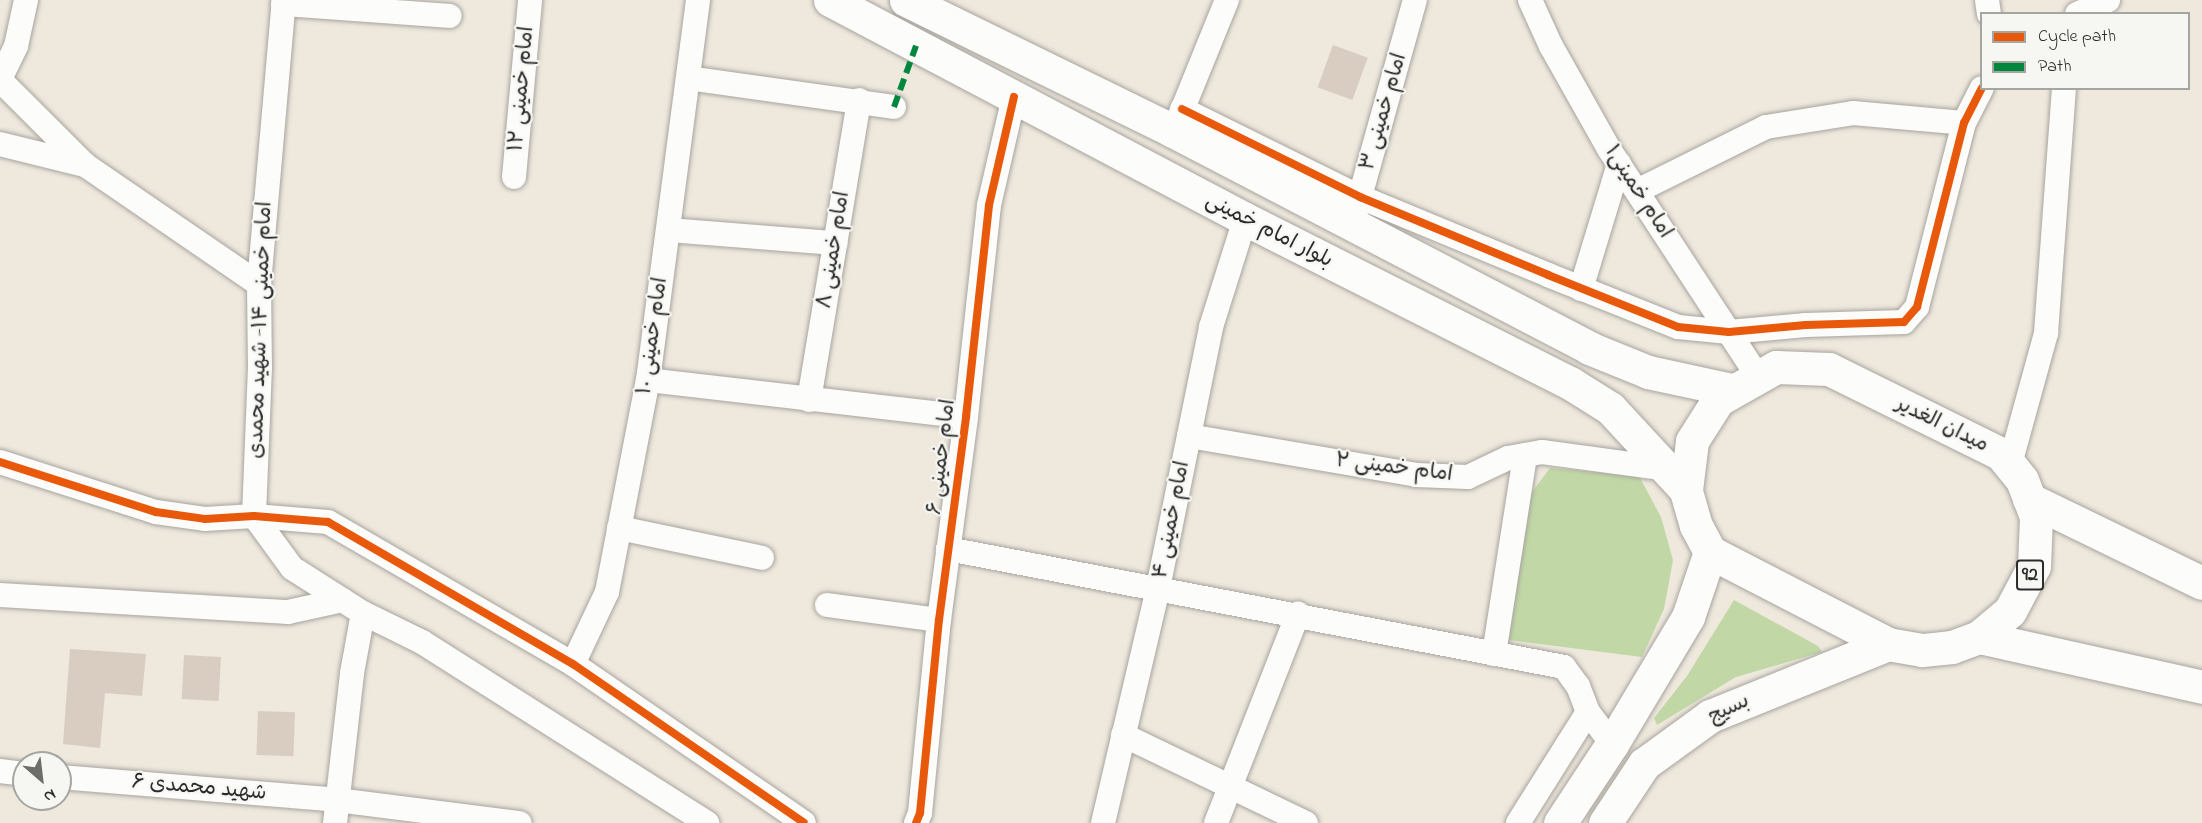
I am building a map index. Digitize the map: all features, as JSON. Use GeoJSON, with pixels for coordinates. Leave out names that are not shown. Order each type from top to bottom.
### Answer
{"type":"FeatureCollection","features":[{"type":"Feature","properties":{"kind":"main road","name":"بلوار امام خمینی"},"geometry":{"type":"LineString","coordinates":[[830,0],[1245,219],[1570,383],[1610,408],[1676,479]]}},
{"type":"Feature","properties":{"kind":"main road","name":"بلوار امام خمینی"},"geometry":{"type":"LineString","coordinates":[[910,1],[1177,120],[1356,210],[1589,348],[1648,372],[1745,383]]}},
{"type":"Feature","properties":{"kind":"main road","name":"میدان الغدیر"},"geometry":{"type":"LineString","coordinates":[[1776,367],[1829,369],[2001,454],[2010,464],[2022,480],[2036,518],[2034,566],[2010,611],[1979,637],[1952,647],[1922,650],[1888,644],[1710,552],[1676,479],[1692,441],[1718,400],[1776,367]]}},
{"type":"Feature","properties":{"kind":"main road"},"geometry":{"type":"LineString","coordinates":[[2030,499],[2202,583]]}},
{"type":"Feature","properties":{"kind":"main road"},"geometry":{"type":"LineString","coordinates":[[1560,823],[1612,744],[1688,617],[1710,552]]}},
{"type":"Feature","properties":{"kind":"main road"},"geometry":{"type":"LineString","coordinates":[[1979,637],[2202,687]]}},
{"type":"Feature","properties":{"kind":"main road","name":"بسیج"},"geometry":{"type":"LineString","coordinates":[[1605,823],[1644,764],[1710,716],[1888,644]]}},
{"type":"Feature","properties":{"kind":"main road"},"geometry":{"type":"LineString","coordinates":[[1612,744],[1644,764]]}},
{"type":"Feature","properties":{"kind":"street"},"geometry":{"type":"LineString","coordinates":[[26,0],[16,45],[0,79],[85,165],[259,284]]}},
{"type":"Feature","properties":{"kind":"street","name":"امام خمینی ۱۲"},"geometry":{"type":"LineString","coordinates":[[514,177],[530,0]]}},
{"type":"Feature","properties":{"kind":"street","name":"امام خمینی ۱۰"},"geometry":{"type":"LineString","coordinates":[[573,664],[607,592],[648,380],[698,0]]}},
{"type":"Feature","properties":{"kind":"street"},"geometry":{"type":"LineString","coordinates":[[1177,120],[1227,0]]}},
{"type":"Feature","properties":{"kind":"street","name":"امام خمینی ۳"},"geometry":{"type":"LineString","coordinates":[[1356,210],[1415,0]]}},
{"type":"Feature","properties":{"kind":"street"},"geometry":{"type":"LineString","coordinates":[[2081,12],[2108,0]]}},
{"type":"Feature","properties":{"kind":"street","name":"امام خمینی۱"},"geometry":{"type":"LineString","coordinates":[[1525,1],[1619,164],[1729,332],[1745,383]]}},
{"type":"Feature","properties":{"kind":"street"},"geometry":{"type":"LineString","coordinates":[[283,2],[450,16]]}},
{"type":"Feature","properties":{"kind":"street","name":"امام خمینی ۱۴- شهید محمدی"},"geometry":{"type":"LineString","coordinates":[[254,516],[260,367],[259,284],[283,2]]}},
{"type":"Feature","properties":{"kind":"street"},"geometry":{"type":"LineString","coordinates":[[688,78],[859,100],[894,107]]}},
{"type":"Feature","properties":{"kind":"street"},"geometry":{"type":"LineString","coordinates":[[1356,210],[1581,289],[1678,327],[1729,332],[1806,325],[1904,322],[1917,307],[1964,123],[1981,90]]}},
{"type":"Feature","properties":{"kind":"street"},"geometry":{"type":"LineString","coordinates":[[2010,464],[2046,333],[2064,90]]}},
{"type":"Feature","properties":{"kind":"street","name":"امام خمینی ۶"},"geometry":{"type":"LineString","coordinates":[[916,823],[920,813],[939,620],[966,417],[989,205],[1014,97]]}},
{"type":"Feature","properties":{"kind":"street","name":"امام خمینی ۸"},"geometry":{"type":"LineString","coordinates":[[810,400],[859,100]]}},
{"type":"Feature","properties":{"kind":"street"},"geometry":{"type":"LineString","coordinates":[[1637,191],[1766,127],[1853,113],[1964,123]]}},
{"type":"Feature","properties":{"kind":"street"},"geometry":{"type":"LineString","coordinates":[[0,144],[85,165]]}},
{"type":"Feature","properties":{"kind":"street"},"geometry":{"type":"LineString","coordinates":[[1581,289],[1619,164]]}},
{"type":"Feature","properties":{"kind":"street","name":"امام خمینی ۴"},"geometry":{"type":"LineString","coordinates":[[1103,823],[1158,588],[1211,327],[1245,219]]}},
{"type":"Feature","properties":{"kind":"street"},"geometry":{"type":"LineString","coordinates":[[668,230],[835,243]]}},
{"type":"Feature","properties":{"kind":"street"},"geometry":{"type":"LineString","coordinates":[[648,380],[966,417]]}},
{"type":"Feature","properties":{"kind":"street","name":"امام خمینی ۲"},"geometry":{"type":"LineString","coordinates":[[1189,436],[1416,475],[1468,477],[1508,458],[1542,452],[1676,479]]}},
{"type":"Feature","properties":{"kind":"street"},"geometry":{"type":"LineString","coordinates":[[1494,654],[1526,455]]}},
{"type":"Feature","properties":{"kind":"street"},"geometry":{"type":"LineString","coordinates":[[0,462],[156,512],[205,519],[254,516],[328,522],[573,664],[804,823]]}},
{"type":"Feature","properties":{"kind":"street"},"geometry":{"type":"LineString","coordinates":[[254,516],[292,568],[363,613],[422,642],[696,822]]}},
{"type":"Feature","properties":{"kind":"street"},"geometry":{"type":"LineString","coordinates":[[619,528],[762,558]]}},
{"type":"Feature","properties":{"kind":"street"},"geometry":{"type":"LineString","coordinates":[[948,549],[1298,614],[1564,667],[1578,686],[1588,712],[1612,744]]}},
{"type":"Feature","properties":{"kind":"street"},"geometry":{"type":"LineString","coordinates":[[0,595],[288,612],[343,600]]}},
{"type":"Feature","properties":{"kind":"street"},"geometry":{"type":"LineString","coordinates":[[827,605],[939,620]]}},
{"type":"Feature","properties":{"kind":"street"},"geometry":{"type":"LineString","coordinates":[[336,812],[352,674],[363,613]]}},
{"type":"Feature","properties":{"kind":"street"},"geometry":{"type":"LineString","coordinates":[[1216,823],[1298,614]]}},
{"type":"Feature","properties":{"kind":"street"},"geometry":{"type":"LineString","coordinates":[[1518,823],[1588,712]]}},
{"type":"Feature","properties":{"kind":"street"},"geometry":{"type":"LineString","coordinates":[[1123,735],[1306,823]]}},
{"type":"Feature","properties":{"kind":"street","name":"شهید محمدی ۶"},"geometry":{"type":"LineString","coordinates":[[72,779],[336,812],[520,823]]}},
{"type":"Feature","properties":{"kind":"green space"},"geometry":{"type":"Polygon","coordinates":[[[1550,468],[1639,476],[1661,517],[1673,560],[1664,609],[1642,657],[1509,640],[1526,500],[1550,468]]]}},
{"type":"Feature","properties":{"kind":"green space"},"geometry":{"type":"Polygon","coordinates":[[[1734,600],[1818,646],[1822,652],[1736,677],[1657,725],[1654,718],[1687,676],[1734,600]]]}},
{"type":"Feature","properties":{"kind":"building"},"geometry":{"type":"Polygon","coordinates":[[[1333,45],[1368,58],[1352,100],[1318,87],[1333,45]]]}},
{"type":"Feature","properties":{"kind":"building"},"geometry":{"type":"Polygon","coordinates":[[[70,649],[146,654],[142,696],[105,693],[100,748],[63,744],[70,649]]]}},
{"type":"Feature","properties":{"kind":"building"},"geometry":{"type":"Polygon","coordinates":[[[184,655],[221,657],[219,701],[182,699],[184,655]]]}},
{"type":"Feature","properties":{"kind":"building"},"geometry":{"type":"Polygon","coordinates":[[[258,711],[295,712],[293,756],[256,755],[258,711]]]}},
{"type":"Feature","properties":{"kind":"marked path"},"geometry":{"type":"LineString","coordinates":[[894,107],[916,46]]}},
{"type":"Feature","properties":{"kind":"cycle path"},"geometry":{"type":"LineString","coordinates":[[1182,109],[1360,197],[1548,275],[1678,327],[1729,332],[1806,325],[1904,322],[1917,307],[1964,123],[1981,90]]}},
{"type":"Feature","properties":{"kind":"cycle path"},"geometry":{"type":"LineString","coordinates":[[916,823],[920,813],[939,620],[966,417],[989,205],[1014,97]]}},
{"type":"Feature","properties":{"kind":"cycle path"},"geometry":{"type":"LineString","coordinates":[[0,462],[156,512],[205,519],[254,516],[328,522],[573,664],[804,823]]}}]}
